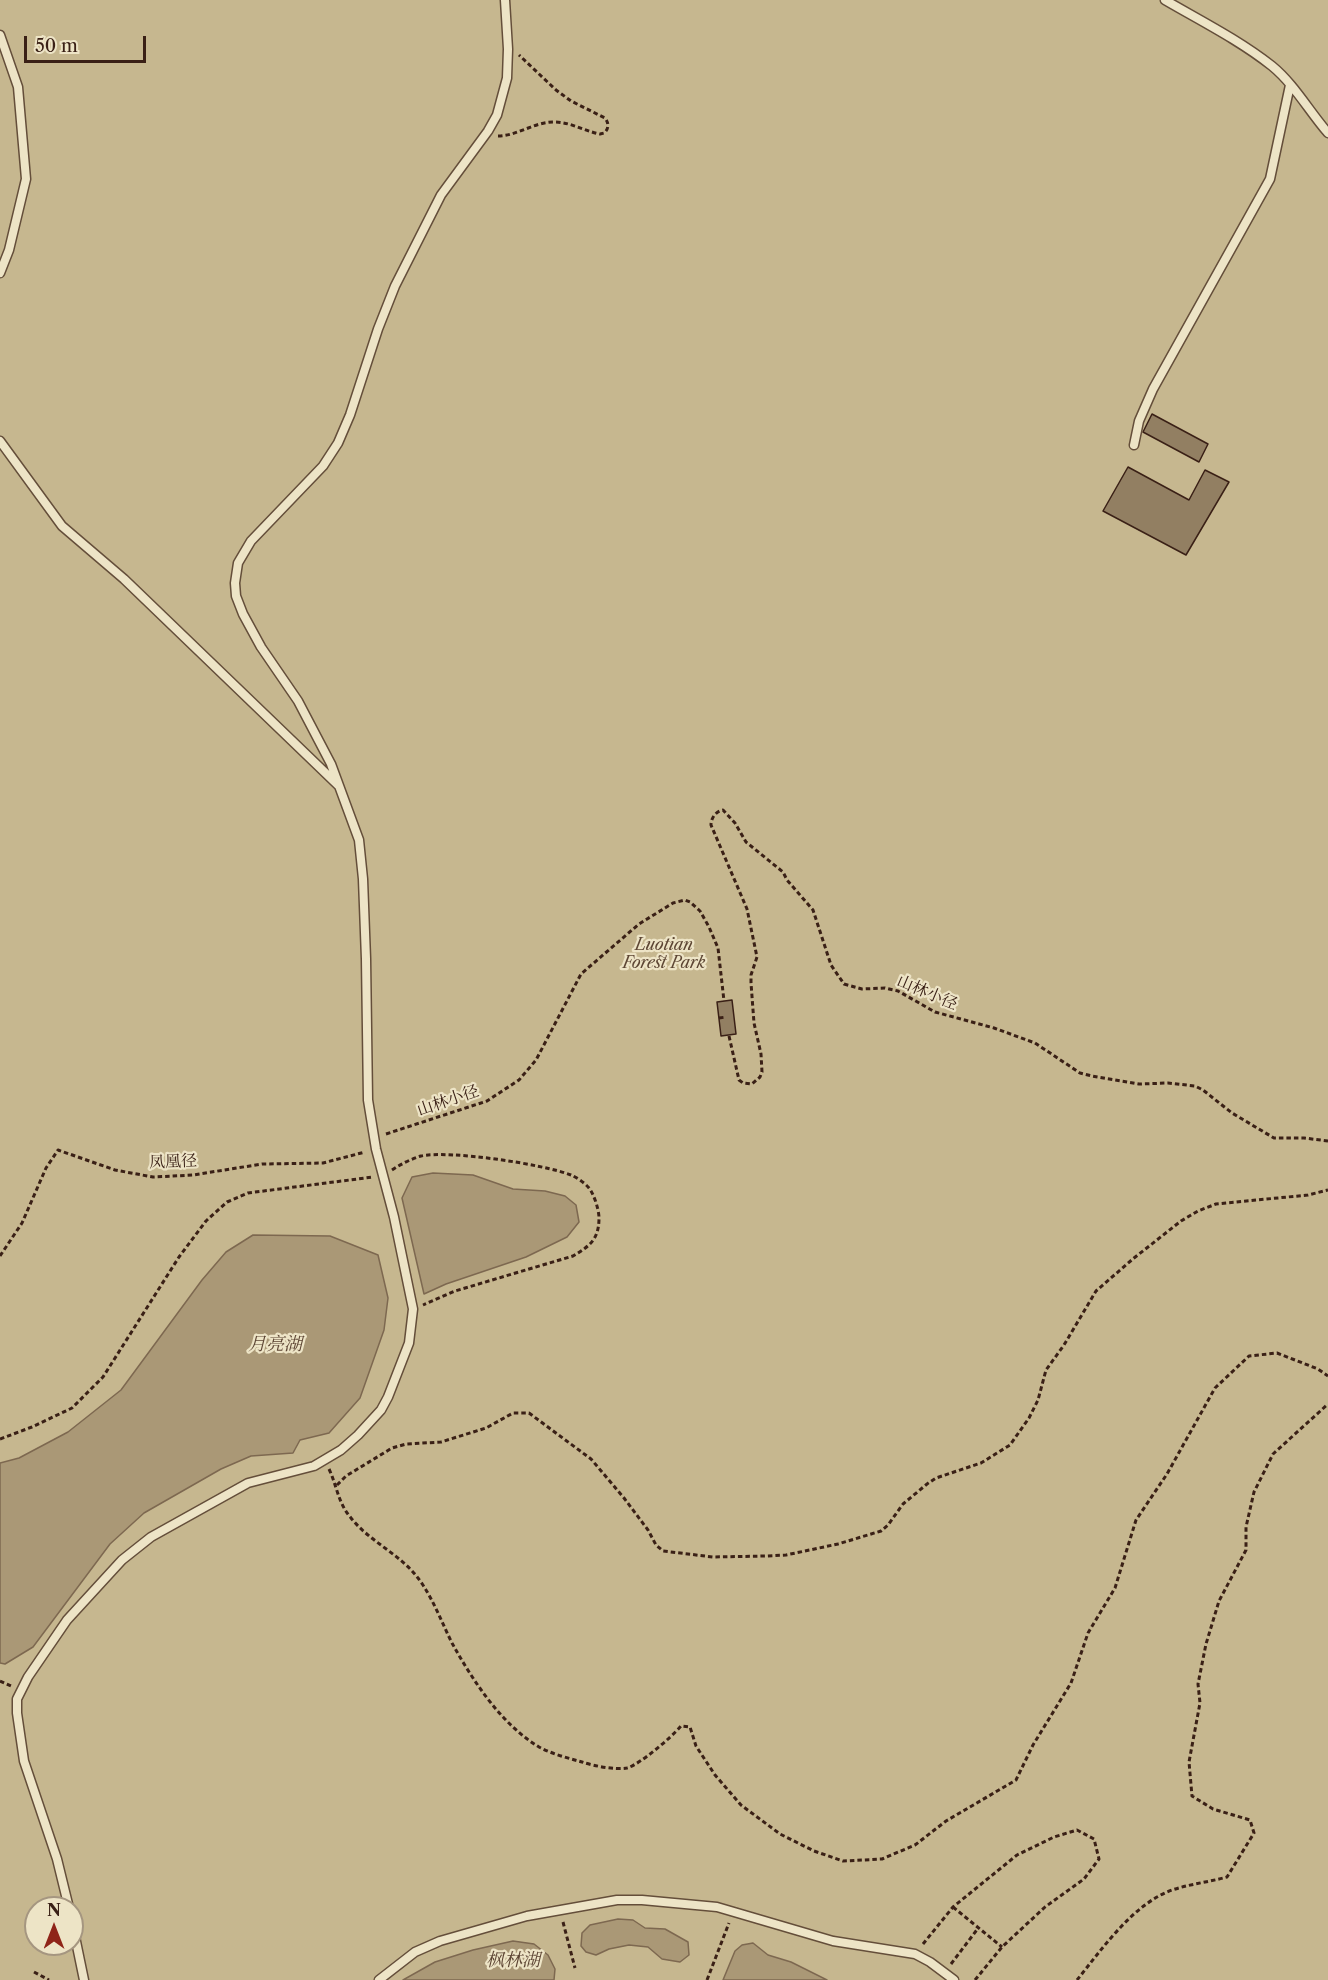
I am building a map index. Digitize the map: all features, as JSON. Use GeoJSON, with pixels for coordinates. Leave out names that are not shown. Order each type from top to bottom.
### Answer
{"type":"FeatureCollection","features":[{"type":"Feature","properties":{"kind":"lane"},"geometry":{"type":"LineString","coordinates":[[66,1896],[57,1859],[24,1761],[16,1713],[17,1699],[21,1690],[67,1620],[122,1560],[151,1537],[248,1483],[314,1466],[341,1450],[370,1424],[381,1410],[395,1381],[409,1342],[413,1309],[376,1149],[368,1100],[363,879],[359,840],[331,764],[298,701],[261,647],[243,614],[236,596],[238,563],[251,541],[323,466],[338,443],[350,415],[378,329],[410,255],[441,195],[489,131],[497,115],[507,78],[505,0]]}},
{"type":"Feature","properties":{"kind":"lane"},"geometry":{"type":"LineString","coordinates":[[1165,0],[1272,66],[1328,133]]}},
{"type":"Feature","properties":{"kind":"lane"},"geometry":{"type":"LineString","coordinates":[[0,35],[18,87],[26,179],[9,250],[0,273]]}},
{"type":"Feature","properties":{"kind":"lane"},"geometry":{"type":"LineString","coordinates":[[1134,445],[1139,421],[1152,389],[1270,179],[1290,85]]}},
{"type":"Feature","properties":{"kind":"lane"},"geometry":{"type":"LineString","coordinates":[[0,441],[62,526],[124,579],[341,788]]}},
{"type":"Feature","properties":{"kind":"lane"},"geometry":{"type":"LineString","coordinates":[[379,1980],[415,1952],[440,1941],[560,1909],[617,1900],[717,1907],[833,1941],[915,1954],[954,1980]]}},
{"type":"Feature","properties":{"kind":"lane"},"geometry":{"type":"LineString","coordinates":[[79,1956],[84,1980]]}},
{"type":"Feature","properties":{"kind":"path"},"geometry":{"type":"LineString","coordinates":[[489,131],[501,136],[532,125],[553,122],[569,123],[600,134],[608,128],[608,121],[605,117],[556,90],[522,58],[508,49]]}},
{"type":"Feature","properties":{"kind":"path","name":"山林小径"},"geometry":{"type":"LineString","coordinates":[[729,1036],[739,1080],[747,1084],[756,1082],[763,1065],[754,1023],[751,983],[751,975],[758,957],[747,909],[711,825],[716,813],[723,810],[735,823],[746,842],[783,872],[787,880],[813,910],[831,965],[844,984],[862,989],[885,988],[898,991],[935,1012],[994,1028],[1035,1043],[1080,1073],[1139,1084],[1168,1083],[1195,1086],[1232,1113],[1274,1138],[1328,1141]]}},
{"type":"Feature","properties":{"kind":"path","name":"山林小径"},"geometry":{"type":"LineString","coordinates":[[374,1138],[488,1101],[519,1080],[536,1060],[581,974],[639,924],[673,903],[685,900],[690,902],[700,911],[709,927],[718,948],[724,1001]]}},
{"type":"Feature","properties":{"kind":"path"},"geometry":{"type":"LineString","coordinates":[[719,1018],[726,1017]]}},
{"type":"Feature","properties":{"kind":"path","name":"凤凰径"},"geometry":{"type":"LineString","coordinates":[[0,1256],[22,1223],[46,1168],[58,1150],[115,1170],[153,1177],[193,1175],[262,1164],[323,1163],[376,1149]]}},
{"type":"Feature","properties":{"kind":"path"},"geometry":{"type":"LineString","coordinates":[[0,1439],[33,1427],[72,1408],[103,1377],[179,1257],[206,1221],[226,1202],[248,1193],[384,1176],[402,1163],[423,1156],[472,1157],[530,1165],[572,1175],[590,1188],[599,1213],[599,1230],[589,1247],[573,1256],[455,1291],[413,1309]]}},
{"type":"Feature","properties":{"kind":"path"},"geometry":{"type":"LineString","coordinates":[[337,1485],[346,1476],[392,1448],[406,1444],[441,1442],[486,1428],[513,1413],[530,1413],[591,1459],[624,1498],[648,1530],[656,1545],[663,1551],[714,1557],[767,1556],[797,1553],[838,1544],[881,1531],[903,1504],[927,1484],[942,1476],[981,1463],[1010,1445],[1029,1418],[1038,1400],[1046,1370],[1064,1345],[1096,1291],[1181,1221],[1198,1210],[1216,1204],[1308,1196],[1328,1190]]}},
{"type":"Feature","properties":{"kind":"path"},"geometry":{"type":"LineString","coordinates":[[333,1478],[337,1485],[337,1497],[349,1516],[366,1534],[401,1560],[418,1578],[435,1605],[452,1643],[489,1699],[510,1725],[539,1746],[557,1755],[596,1767],[628,1768],[681,1726],[690,1727],[696,1746],[715,1775],[741,1805],[780,1834],[814,1851],[843,1861],[882,1859],[915,1845],[946,1821],[1016,1780],[1033,1745],[1071,1683],[1088,1633],[1114,1588],[1136,1520],[1167,1474],[1215,1388],[1249,1356],[1277,1353],[1318,1369],[1328,1376]]}},
{"type":"Feature","properties":{"kind":"path"},"geometry":{"type":"LineString","coordinates":[[1077,1980],[1114,1934],[1145,1905],[1171,1890],[1227,1877],[1254,1833],[1250,1820],[1213,1809],[1192,1796],[1189,1762],[1200,1703],[1198,1684],[1206,1644],[1220,1601],[1246,1550],[1246,1527],[1254,1492],[1273,1454],[1328,1404]]}},
{"type":"Feature","properties":{"kind":"path"},"geometry":{"type":"LineString","coordinates":[[915,1954],[953,1907],[1017,1855],[1077,1830],[1094,1839],[1099,1859],[1084,1879],[1045,1907],[1002,1947],[975,1980]]}},
{"type":"Feature","properties":{"kind":"path"},"geometry":{"type":"LineString","coordinates":[[953,1907],[1002,1947]]}},
{"type":"Feature","properties":{"kind":"path"},"geometry":{"type":"LineString","coordinates":[[560,1909],[575,1968]]}},
{"type":"Feature","properties":{"kind":"path"},"geometry":{"type":"LineString","coordinates":[[706,1980],[734,1912]]}},
{"type":"Feature","properties":{"kind":"path"},"geometry":{"type":"LineString","coordinates":[[945,1972],[979,1927]]}},
{"type":"Feature","properties":{"kind":"path"},"geometry":{"type":"LineString","coordinates":[[34,1972],[49,1980]]}},
{"type":"Feature","properties":{"kind":"green space","name":"Luotian Forest Park"},"geometry":{"type":"Polygon","coordinates":[[[0,0],[1328,0],[1328,1980],[0,1980],[0,0]]]}},
{"type":"Feature","properties":{"kind":"water"},"geometry":{"type":"Polygon","coordinates":[[[433,1173],[473,1175],[513,1189],[545,1191],[565,1196],[576,1205],[579,1222],[567,1237],[526,1257],[446,1284],[424,1294],[402,1198],[412,1177],[433,1173]]]}},
{"type":"Feature","properties":{"kind":"water","name":"月亮湖"},"geometry":{"type":"Polygon","coordinates":[[[253,1235],[330,1236],[378,1255],[388,1298],[384,1330],[360,1398],[329,1433],[300,1440],[293,1453],[251,1456],[221,1469],[144,1513],[110,1544],[33,1647],[5,1664],[0,1663],[0,1463],[19,1458],[68,1432],[121,1390],[202,1280],[226,1252],[253,1235]]]}},
{"type":"Feature","properties":{"kind":"water"},"geometry":{"type":"Polygon","coordinates":[[[618,1919],[633,1920],[645,1928],[665,1929],[688,1942],[689,1955],[680,1962],[662,1959],[648,1947],[629,1945],[609,1949],[596,1955],[586,1952],[581,1946],[582,1933],[590,1925],[618,1919]]]}},
{"type":"Feature","properties":{"kind":"water","name":"枫林湖"},"geometry":{"type":"Polygon","coordinates":[[[513,1941],[534,1944],[548,1955],[555,1969],[554,1980],[403,1980],[435,1962],[513,1941]]]}},
{"type":"Feature","properties":{"kind":"water"},"geometry":{"type":"Polygon","coordinates":[[[753,1943],[768,1955],[791,1962],[827,1980],[723,1980],[735,1951],[742,1945],[753,1943]]]}},
{"type":"Feature","properties":{"kind":"building"},"geometry":{"type":"Polygon","coordinates":[[[1152,414],[1208,444],[1199,462],[1143,432],[1152,414]]]}},
{"type":"Feature","properties":{"kind":"building"},"geometry":{"type":"Polygon","coordinates":[[[1128,467],[1189,500],[1205,470],[1229,482],[1186,555],[1103,511],[1128,467]]]}},
{"type":"Feature","properties":{"kind":"building"},"geometry":{"type":"Polygon","coordinates":[[[732,1000],[736,1034],[721,1036],[717,1002],[732,1000]]]}}]}
